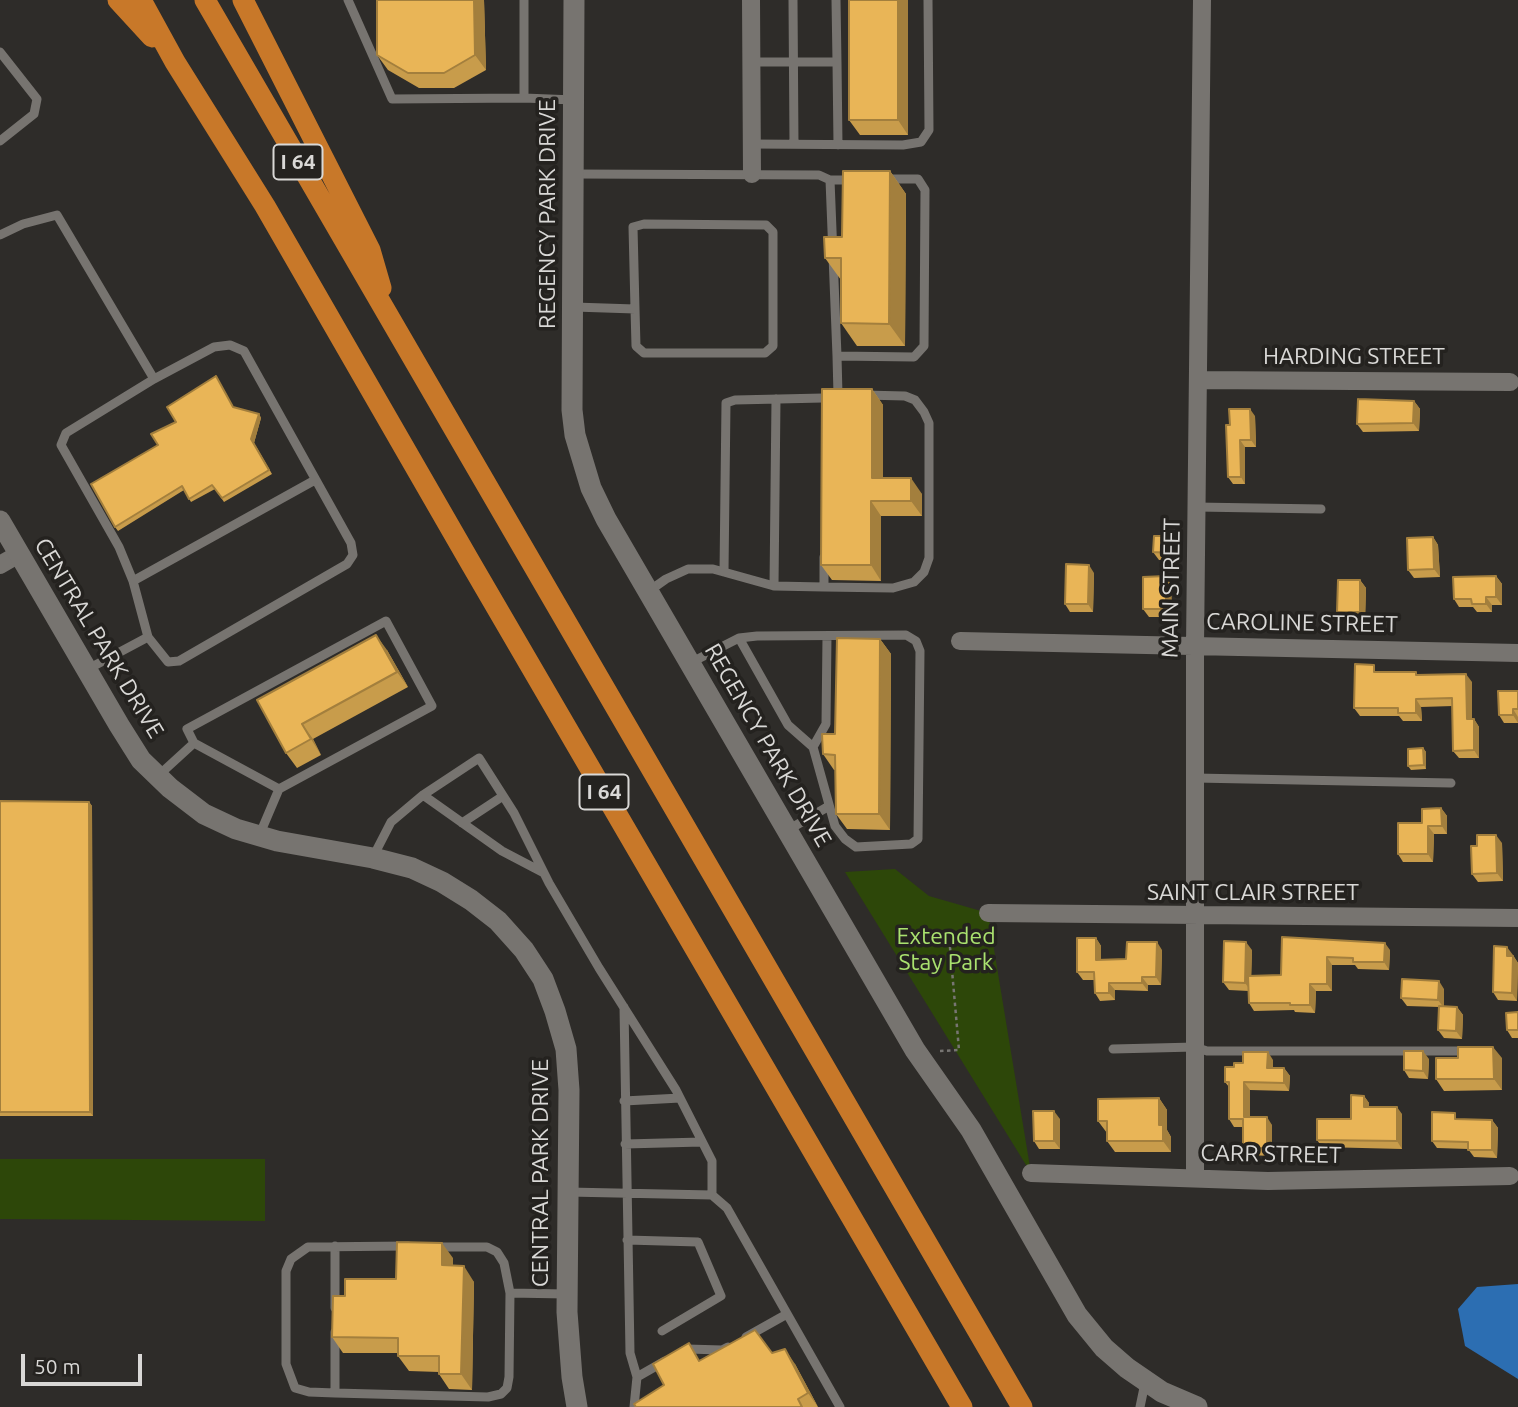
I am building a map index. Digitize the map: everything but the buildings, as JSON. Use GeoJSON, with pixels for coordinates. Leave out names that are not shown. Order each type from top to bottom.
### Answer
{"type":"FeatureCollection","features":[{"type":"Feature","properties":{"kind":"highway"},"geometry":{"type":"LineString","coordinates":[[118,0],[175,62]]}},
{"type":"Feature","properties":{"kind":"highway","name":"I 64"},"geometry":{"type":"LineString","coordinates":[[141,0],[175,62],[265,206],[962,1407]]}},
{"type":"Feature","properties":{"kind":"highway","name":"I 64"},"geometry":{"type":"LineString","coordinates":[[205,0],[1022,1407]]}},
{"type":"Feature","properties":{"kind":"highway"},"geometry":{"type":"LineString","coordinates":[[243,0],[370,250],[392,324]]}},
{"type":"Feature","properties":{"kind":"street","name":"REGENCY PARK DRIVE"},"geometry":{"type":"LineString","coordinates":[[574,0],[572,410],[580,453],[592,488],[606,519],[915,1050],[971,1130],[1077,1315],[1104,1348],[1146,1381],[1162,1392],[1197,1407]]}},
{"type":"Feature","properties":{"kind":"street"},"geometry":{"type":"LineString","coordinates":[[751,0],[752,174]]}},
{"type":"Feature","properties":{"kind":"street","name":"MAIN STREET"},"geometry":{"type":"LineString","coordinates":[[1195,1177],[1195,646],[1202,0]]}},
{"type":"Feature","properties":{"kind":"street","name":"HARDING STREET"},"geometry":{"type":"LineString","coordinates":[[1198,380],[1510,382]]}},
{"type":"Feature","properties":{"kind":"street","name":"CENTRAL PARK DRIVE"},"geometry":{"type":"LineString","coordinates":[[0,521],[141,760],[158,776],[204,814],[236,829],[412,868],[442,882],[498,921],[524,950],[543,979],[566,1049],[569,1090],[567,1294],[572,1377],[577,1407]]}},
{"type":"Feature","properties":{"kind":"street"},"geometry":{"type":"LineString","coordinates":[[0,565],[19,554]]}},
{"type":"Feature","properties":{"kind":"street","name":"CAROLINE STREET"},"geometry":{"type":"LineString","coordinates":[[960,641],[1518,653]]}},
{"type":"Feature","properties":{"kind":"street","name":"SAINT CLAIR STREET"},"geometry":{"type":"LineString","coordinates":[[988,913],[1518,918]]}},
{"type":"Feature","properties":{"kind":"street","name":"CARR STREET"},"geometry":{"type":"LineString","coordinates":[[1031,1173],[1268,1181],[1510,1176]]}},
{"type":"Feature","properties":{"kind":"lane"},"geometry":{"type":"LineString","coordinates":[[348,0],[392,99],[574,100]]}},
{"type":"Feature","properties":{"kind":"lane"},"geometry":{"type":"LineString","coordinates":[[524,0],[524,98]]}},
{"type":"Feature","properties":{"kind":"lane"},"geometry":{"type":"LineString","coordinates":[[793,0],[794,144]]}},
{"type":"Feature","properties":{"kind":"lane"},"geometry":{"type":"LineString","coordinates":[[836,0],[838,145]]}},
{"type":"Feature","properties":{"kind":"lane"},"geometry":{"type":"LineString","coordinates":[[751,144],[903,145],[921,142],[929,130],[928,0]]}},
{"type":"Feature","properties":{"kind":"lane"},"geometry":{"type":"LineString","coordinates":[[0,52],[37,99],[34,114],[0,141]]}},
{"type":"Feature","properties":{"kind":"lane"},"geometry":{"type":"LineString","coordinates":[[751,62],[837,62]]}},
{"type":"Feature","properties":{"kind":"lane"},"geometry":{"type":"LineString","coordinates":[[574,174],[819,175],[830,180],[867,180]]}},
{"type":"Feature","properties":{"kind":"lane"},"geometry":{"type":"LineString","coordinates":[[837,356],[914,357],[924,346],[925,190],[918,179],[880,180]]}},
{"type":"Feature","properties":{"kind":"lane"},"geometry":{"type":"LineString","coordinates":[[830,180],[837,356],[848,395]]}},
{"type":"Feature","properties":{"kind":"lane"},"geometry":{"type":"LineString","coordinates":[[0,235],[23,224],[57,215],[154,379]]}},
{"type":"Feature","properties":{"kind":"lane"},"geometry":{"type":"LineString","coordinates":[[644,224],[766,225],[773,232],[773,346],[765,353],[643,353],[636,346],[635,309],[634,227],[644,224]]}},
{"type":"Feature","properties":{"kind":"lane"},"geometry":{"type":"LineString","coordinates":[[572,307],[635,309]]}},
{"type":"Feature","properties":{"kind":"lane"},"geometry":{"type":"LineString","coordinates":[[230,345],[244,351],[351,543],[353,555],[346,564],[179,661],[168,662],[148,637],[134,582],[119,547],[61,445],[66,433],[154,379],[214,347],[230,345]]}},
{"type":"Feature","properties":{"kind":"lane"},"geometry":{"type":"LineString","coordinates":[[649,591],[688,569],[713,569],[774,586],[893,588],[914,582],[924,572],[929,558],[929,423],[915,400],[905,396],[848,395],[735,400],[726,403],[724,572]]}},
{"type":"Feature","properties":{"kind":"lane"},"geometry":{"type":"LineString","coordinates":[[822,398],[823,412]]}},
{"type":"Feature","properties":{"kind":"lane"},"geometry":{"type":"LineString","coordinates":[[774,586],[776,399]]}},
{"type":"Feature","properties":{"kind":"lane"},"geometry":{"type":"LineString","coordinates":[[134,582],[315,480]]}},
{"type":"Feature","properties":{"kind":"lane"},"geometry":{"type":"LineString","coordinates":[[1196,507],[1321,509]]}},
{"type":"Feature","properties":{"kind":"lane"},"geometry":{"type":"LineString","coordinates":[[824,551],[824,587]]}},
{"type":"Feature","properties":{"kind":"lane"},"geometry":{"type":"LineString","coordinates":[[259,836],[279,789],[432,706],[386,621],[187,729],[194,743],[279,789]]}},
{"type":"Feature","properties":{"kind":"lane"},"geometry":{"type":"LineString","coordinates":[[690,663],[738,638],[906,635],[916,641],[920,651],[918,839],[911,844],[856,847],[845,839],[835,825],[813,747],[788,725],[738,638]]}},
{"type":"Feature","properties":{"kind":"lane"},"geometry":{"type":"LineString","coordinates":[[813,747],[826,724],[827,636]]}},
{"type":"Feature","properties":{"kind":"lane"},"geometry":{"type":"LineString","coordinates":[[87,670],[148,637]]}},
{"type":"Feature","properties":{"kind":"lane"},"geometry":{"type":"LineString","coordinates":[[158,776],[194,743]]}},
{"type":"Feature","properties":{"kind":"lane"},"geometry":{"type":"LineString","coordinates":[[373,858],[391,822],[423,795],[479,758],[503,796],[544,873],[680,1098],[712,1161],[712,1195]]}},
{"type":"Feature","properties":{"kind":"lane"},"geometry":{"type":"LineString","coordinates":[[1195,778],[1451,783]]}},
{"type":"Feature","properties":{"kind":"lane"},"geometry":{"type":"LineString","coordinates":[[423,795],[502,851],[544,873]]}},
{"type":"Feature","properties":{"kind":"lane"},"geometry":{"type":"LineString","coordinates":[[462,823],[503,796]]}},
{"type":"Feature","properties":{"kind":"lane"},"geometry":{"type":"LineString","coordinates":[[788,830],[829,806]]}},
{"type":"Feature","properties":{"kind":"lane"},"geometry":{"type":"LineString","coordinates":[[624,1007],[630,1353],[637,1377],[634,1407]]}},
{"type":"Feature","properties":{"kind":"lane"},"geometry":{"type":"LineString","coordinates":[[1113,1049],[1195,1047],[1207,1051],[1474,1051]]}},
{"type":"Feature","properties":{"kind":"lane"},"geometry":{"type":"LineString","coordinates":[[624,1101],[680,1098]]}},
{"type":"Feature","properties":{"kind":"lane"},"geometry":{"type":"LineString","coordinates":[[625,1144],[702,1142]]}},
{"type":"Feature","properties":{"kind":"lane"},"geometry":{"type":"LineString","coordinates":[[568,1192],[712,1195],[727,1208],[840,1407]]}},
{"type":"Feature","properties":{"kind":"lane"},"geometry":{"type":"LineString","coordinates":[[627,1240],[698,1242],[721,1296],[662,1331]]}},
{"type":"Feature","properties":{"kind":"lane"},"geometry":{"type":"LineString","coordinates":[[335,1246],[335,1313]]}},
{"type":"Feature","properties":{"kind":"lane"},"geometry":{"type":"LineString","coordinates":[[335,1246],[487,1247],[497,1252],[504,1263],[510,1293],[507,1388],[501,1394],[488,1397],[309,1392],[295,1388],[286,1364],[286,1271],[291,1259],[308,1247],[335,1246]]}},
{"type":"Feature","properties":{"kind":"lane"},"geometry":{"type":"LineString","coordinates":[[510,1293],[567,1294]]}},
{"type":"Feature","properties":{"kind":"lane"},"geometry":{"type":"LineString","coordinates":[[637,1377],[687,1349],[722,1350],[787,1314]]}},
{"type":"Feature","properties":{"kind":"lane"},"geometry":{"type":"LineString","coordinates":[[335,1326],[335,1393]]}},
{"type":"Feature","properties":{"kind":"lane"},"geometry":{"type":"LineString","coordinates":[[1140,1407],[1146,1381]]}},
{"type":"Feature","properties":{"kind":"path"},"geometry":{"type":"LineString","coordinates":[[940,1051],[959,1050],[949,936]]}},
{"type":"Feature","properties":{"kind":"green space","name":"Extended Stay Park"},"geometry":{"type":"Polygon","coordinates":[[[895,869],[929,896],[988,913],[1031,1173],[845,872],[895,869]]]}},
{"type":"Feature","properties":{"kind":"green space"},"geometry":{"type":"Polygon","coordinates":[[[0,1159],[265,1159],[265,1221],[0,1219],[0,1159]]]}},
{"type":"Feature","properties":{"kind":"water"},"geometry":{"type":"Polygon","coordinates":[[[1518,1284],[1518,1379],[1465,1346],[1458,1309],[1477,1287],[1518,1284]]]}}]}
